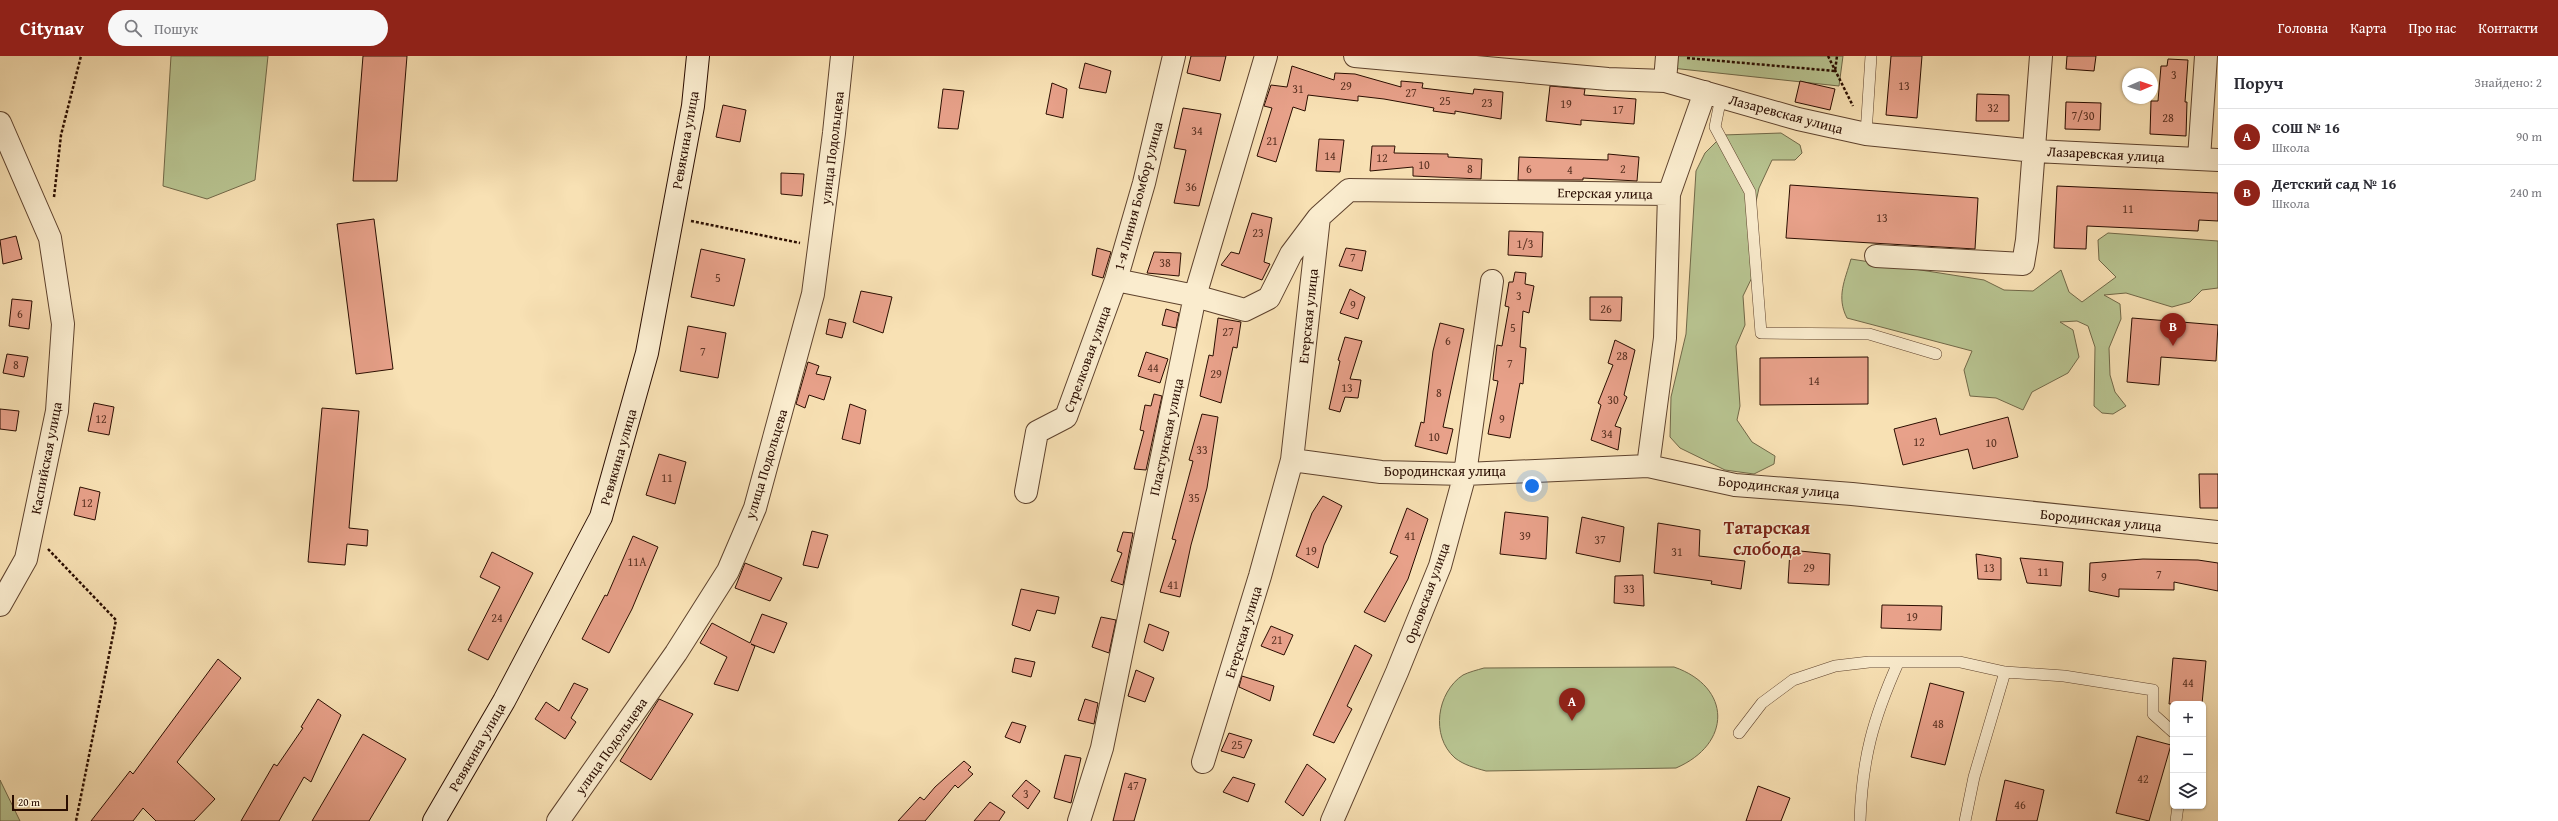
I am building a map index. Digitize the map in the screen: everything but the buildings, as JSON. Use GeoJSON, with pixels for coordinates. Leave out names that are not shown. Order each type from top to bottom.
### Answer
{"type":"FeatureCollection","features":[{"type":"Feature","properties":{"kind":"street","name":"Ревякина улица"},"geometry":{"type":"LineString","coordinates":[[434,821],[504,701],[601,518],[647,353],[692,106],[698,56]]}},
{"type":"Feature","properties":{"kind":"street","name":"улица Подольцева"},"geometry":{"type":"LineString","coordinates":[[558,821],[676,653],[728,571],[755,508],[776,437],[813,294],[834,133],[842,56]]}},
{"type":"Feature","properties":{"kind":"street","name":"1-я Линия Бомбор улица"},"geometry":{"type":"LineString","coordinates":[[1174,56],[1144,183],[1116,280],[1195,296],[1245,310],[1269,298],[1291,254],[1319,217]]}},
{"type":"Feature","properties":{"kind":"street","name":"Пластунская улица"},"geometry":{"type":"LineString","coordinates":[[1080,821],[1102,748],[1195,296],[1266,56]]}},
{"type":"Feature","properties":{"kind":"street","name":"Лазаревская улица"},"geometry":{"type":"LineString","coordinates":[[1356,56],[1608,79],[1665,81],[1798,119],[1866,134],[2035,151],[2208,159]]}},
{"type":"Feature","properties":{"kind":"street"},"geometry":{"type":"LineString","coordinates":[[1876,256],[2023,264],[2027,240],[2035,151],[2041,56]]}},
{"type":"Feature","properties":{"kind":"street"},"geometry":{"type":"LineString","coordinates":[[2206,56],[2208,159]]}},
{"type":"Feature","properties":{"kind":"street"},"geometry":{"type":"LineString","coordinates":[[1665,81],[1673,57]]}},
{"type":"Feature","properties":{"kind":"street"},"geometry":{"type":"LineString","coordinates":[[1648,466],[1665,338],[1669,194],[1713,94]]}},
{"type":"Feature","properties":{"kind":"street","name":"Каспийская улица"},"geometry":{"type":"LineString","coordinates":[[0,123],[50,238],[63,324],[57,411],[26,559],[0,605]]}},
{"type":"Feature","properties":{"kind":"street","name":"Егерская улица"},"geometry":{"type":"LineString","coordinates":[[1203,762],[1260,576],[1292,460],[1319,217],[1349,190],[1669,194]]}},
{"type":"Feature","properties":{"kind":"street","name":"Стрелковая улица"},"geometry":{"type":"LineString","coordinates":[[1026,492],[1037,432],[1066,417],[1116,280]]}},
{"type":"Feature","properties":{"kind":"street","name":"Орловская улица"},"geometry":{"type":"LineString","coordinates":[[1332,821],[1398,672],[1440,566],[1465,474],[1492,281]]}},
{"type":"Feature","properties":{"kind":"street","name":"Бородинская улица"},"geometry":{"type":"LineString","coordinates":[[1292,460],[1381,472],[1465,474],[1648,466],[1735,485],[1852,494],[2218,532]]}},
{"type":"Feature","properties":{"kind":"lane"},"geometry":{"type":"LineString","coordinates":[[1866,134],[1871,56]]}},
{"type":"Feature","properties":{"kind":"lane"},"geometry":{"type":"LineString","coordinates":[[1713,94],[1714,127],[1750,192],[1761,333],[1869,334],[1936,354]]}},
{"type":"Feature","properties":{"kind":"lane"},"geometry":{"type":"LineString","coordinates":[[1739,733],[1762,703],[1793,680],[1835,666],[1869,662],[1898,663],[1930,660],[1960,662],[2005,672],[2064,676],[2153,690],[2153,714],[2170,729]]}},
{"type":"Feature","properties":{"kind":"lane"},"geometry":{"type":"LineString","coordinates":[[1860,821],[1865,756],[1882,699],[1898,663]]}},
{"type":"Feature","properties":{"kind":"lane"},"geometry":{"type":"LineString","coordinates":[[1964,821],[1974,777],[2005,672]]}},
{"type":"Feature","properties":{"kind":"lane"},"geometry":{"type":"LineString","coordinates":[[2176,821],[2178,809]]}},
{"type":"Feature","properties":{"kind":"path"},"geometry":{"type":"LineString","coordinates":[[54,198],[61,135],[81,56]]}},
{"type":"Feature","properties":{"kind":"path"},"geometry":{"type":"LineString","coordinates":[[1828,56],[1866,134]]}},
{"type":"Feature","properties":{"kind":"path"},"geometry":{"type":"LineString","coordinates":[[1835,71],[1837,56]]}},
{"type":"Feature","properties":{"kind":"path"},"geometry":{"type":"LineString","coordinates":[[1673,57],[1835,71]]}},
{"type":"Feature","properties":{"kind":"path"},"geometry":{"type":"LineString","coordinates":[[688,221],[819,247]]}},
{"type":"Feature","properties":{"kind":"path"},"geometry":{"type":"LineString","coordinates":[[31,532],[116,620],[76,821]]}},
{"type":"Feature","properties":{"kind":"green space"},"geometry":{"type":"Polygon","coordinates":[[[171,56],[268,56],[255,180],[207,199],[163,186],[171,56]]]}},
{"type":"Feature","properties":{"kind":"green space"},"geometry":{"type":"Polygon","coordinates":[[[1663,56],[1843,56],[1839,86],[1662,67],[1663,56]]]}},
{"type":"Feature","properties":{"kind":"green space"},"geometry":{"type":"Polygon","coordinates":[[[1781,133],[1800,145],[1802,153],[1795,160],[1772,160],[1759,188],[1753,215],[1758,265],[1743,296],[1745,325],[1736,346],[1740,406],[1737,420],[1752,442],[1775,456],[1774,464],[1754,474],[1725,470],[1680,448],[1670,437],[1671,397],[1686,334],[1696,171],[1705,153],[1723,135],[1781,133]]]}},
{"type":"Feature","properties":{"kind":"green space"},"geometry":{"type":"Polygon","coordinates":[[[2108,233],[2218,241],[2218,288],[2202,290],[2190,302],[2172,307],[2126,293],[2104,295],[2120,304],[2121,319],[2109,348],[2110,375],[2115,392],[2126,406],[2113,414],[2102,413],[2094,406],[2095,347],[2088,326],[2077,321],[2060,322],[2073,330],[2079,357],[2068,373],[2032,392],[2023,410],[1996,398],[1970,396],[1964,370],[1972,351],[1847,318],[1842,303],[1844,281],[1851,259],[1984,280],[2004,290],[2033,291],[2061,270],[2069,292],[2082,302],[2116,277],[2099,260],[2098,240],[2108,233]]]}},
{"type":"Feature","properties":{"kind":"green space"},"geometry":{"type":"Polygon","coordinates":[[[1674,667],[1693,676],[1707,688],[1715,701],[1718,716],[1715,731],[1707,745],[1694,758],[1676,768],[1486,771],[1466,764],[1455,758],[1447,749],[1442,738],[1440,715],[1442,703],[1447,692],[1463,675],[1473,671],[1484,668],[1674,667]]]}},
{"type":"Feature","properties":{"kind":"green space"},"geometry":{"type":"Polygon","coordinates":[[[0,780],[20,821],[0,821],[0,780]]]}},
{"type":"Feature","properties":{"kind":"place","name":"Детский сад № 16"},"geometry":{"type":"Point","coordinates":[2173,346]}},
{"type":"Feature","properties":{"kind":"place","name":"СОШ № 16"},"geometry":{"type":"Point","coordinates":[1572,721]}},
{"type":"Feature","properties":{"kind":"district","name":"Татарская слобода"},"geometry":{"type":"Point","coordinates":[1767,538]}}]}
